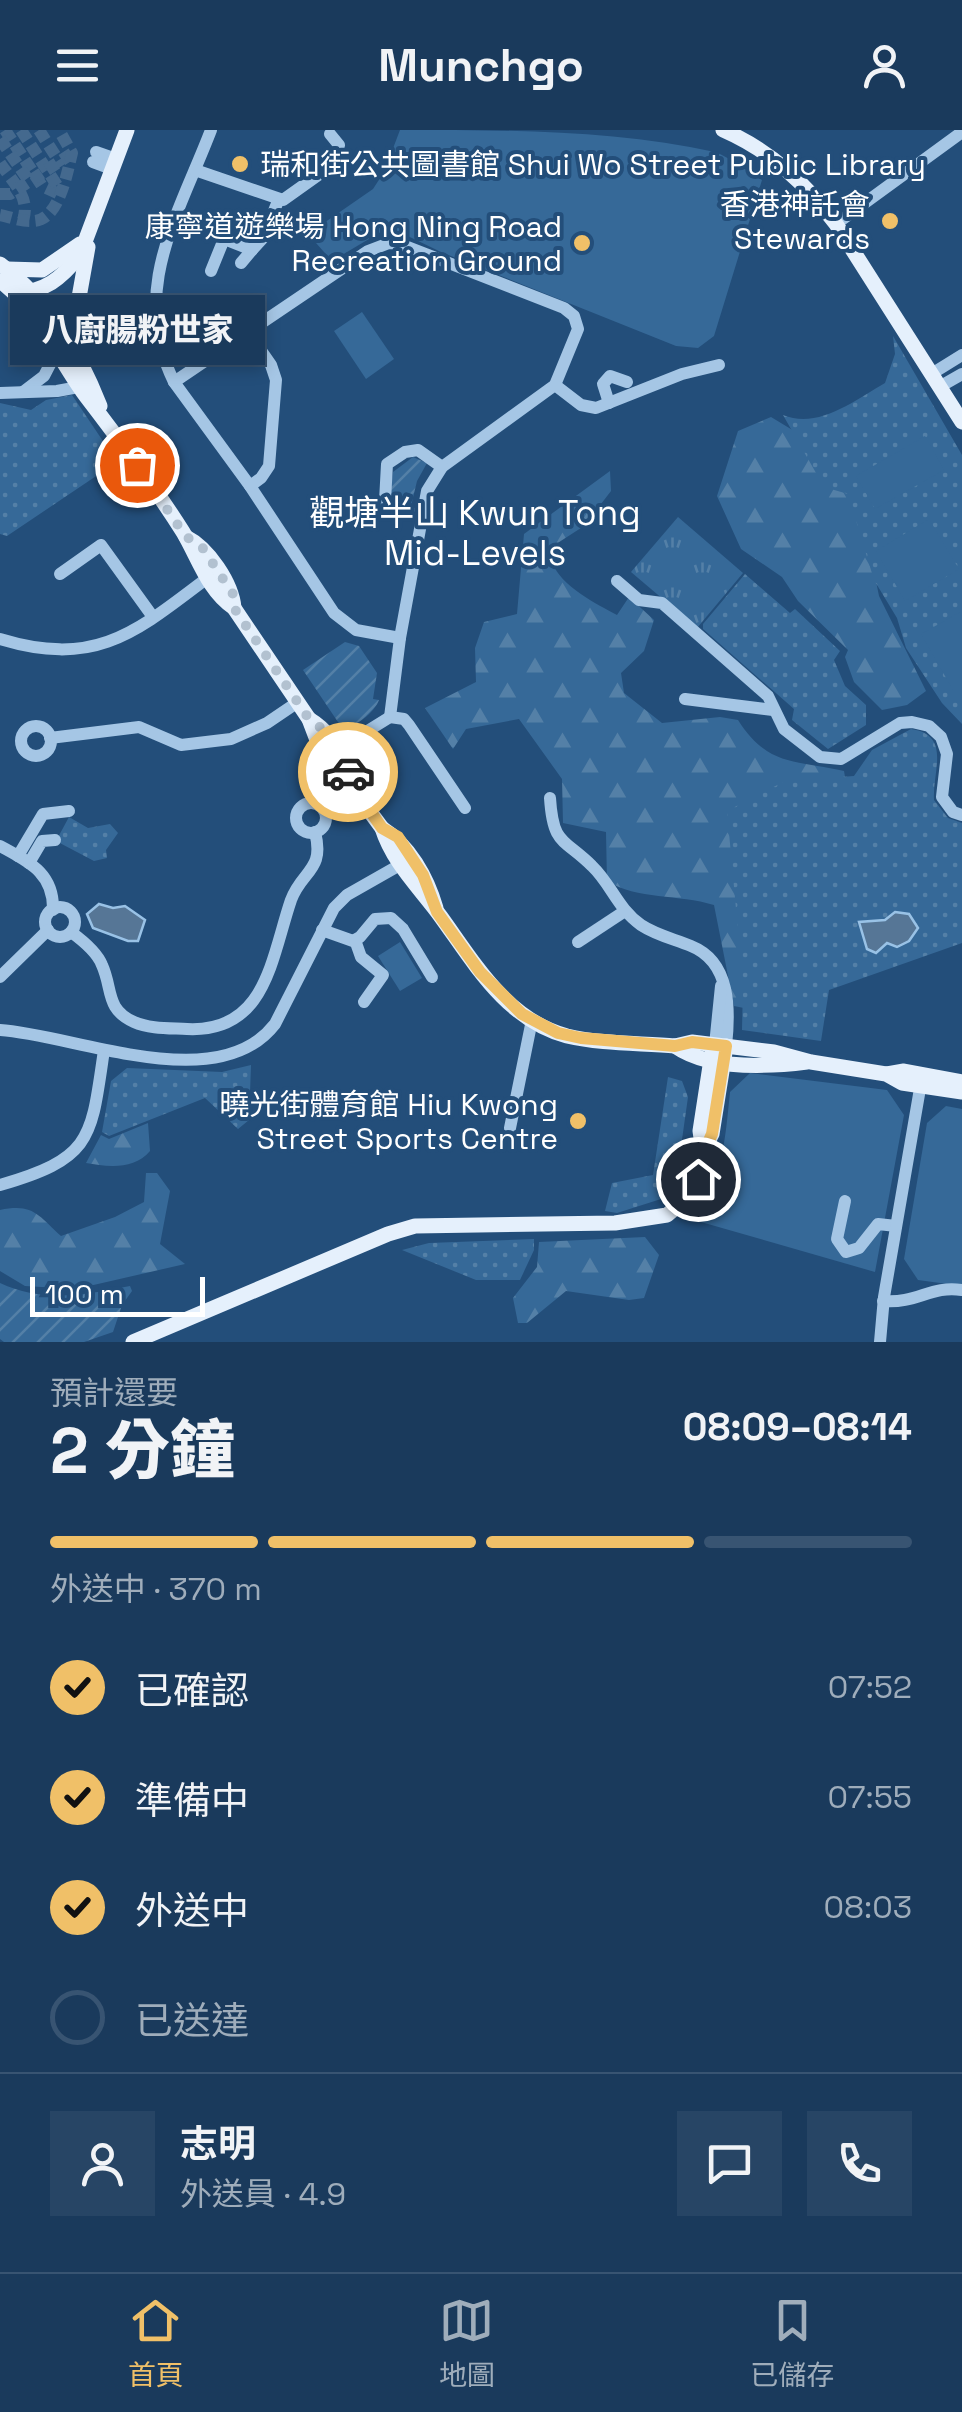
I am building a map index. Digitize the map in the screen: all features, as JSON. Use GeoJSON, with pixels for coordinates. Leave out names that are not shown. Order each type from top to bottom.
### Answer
{"type":"FeatureCollection","features":[{"type":"Feature","properties":{"kind":"main road"},"geometry":{"type":"LineString","coordinates":[[86,386],[75,320],[90,233],[127,130]]}},
{"type":"Feature","properties":{"kind":"main road"},"geometry":{"type":"LineString","coordinates":[[722,130],[774,158],[798,178],[836,224],[962,422]]}},
{"type":"Feature","properties":{"kind":"main road"},"geometry":{"type":"LineString","coordinates":[[2,272],[36,271],[66,256],[90,233]]}},
{"type":"Feature","properties":{"kind":"main road"},"geometry":{"type":"LineString","coordinates":[[14,292],[32,292],[50,285],[71,267],[90,233]]}},
{"type":"Feature","properties":{"kind":"main road"},"geometry":{"type":"LineString","coordinates":[[2,272],[32,292],[78,352]]}},
{"type":"Feature","properties":{"kind":"main road"},"geometry":{"type":"LineString","coordinates":[[2,272],[86,386],[186,537],[190,551],[213,574],[224,601],[234,608],[309,719],[313,735],[333,752],[382,828],[398,837],[406,862],[429,884],[437,912],[493,988],[532,1020],[558,1033],[581,1038],[675,1046],[689,1056],[785,1054],[886,1074],[902,1083],[962,1082]]}},
{"type":"Feature","properties":{"kind":"main road"},"geometry":{"type":"LineString","coordinates":[[133,1342],[415,1226],[616,1223],[659,1218],[674,1211],[698,1179],[712,1134],[718,1053]]}},
{"type":"Feature","properties":{"kind":"main road"},"geometry":{"type":"LineString","coordinates":[[922,1080],[962,1092]]}},
{"type":"Feature","properties":{"kind":"street"},"geometry":{"type":"LineString","coordinates":[[211,130],[162,258],[155,290],[158,344],[174,382],[250,486],[334,613],[356,630],[400,638]]}},
{"type":"Feature","properties":{"kind":"street"},"geometry":{"type":"LineString","coordinates":[[326,132],[345,130]]}},
{"type":"Feature","properties":{"kind":"street"},"geometry":{"type":"LineString","coordinates":[[240,263],[263,238],[278,201],[335,163],[339,144],[326,132]]}},
{"type":"Feature","properties":{"kind":"street"},"geometry":{"type":"LineString","coordinates":[[836,224],[962,132]]}},
{"type":"Feature","properties":{"kind":"street"},"geometry":{"type":"LineString","coordinates":[[95,157],[114,164]]}},
{"type":"Feature","properties":{"kind":"street"},"geometry":{"type":"LineString","coordinates":[[195,170],[278,201]]}},
{"type":"Feature","properties":{"kind":"street"},"geometry":{"type":"LineString","coordinates":[[211,271],[224,239],[252,250]]}},
{"type":"Feature","properties":{"kind":"street"},"geometry":{"type":"LineString","coordinates":[[174,382],[368,251],[389,243],[564,308],[574,316],[578,329],[556,385],[442,468],[427,490],[390,717]]}},
{"type":"Feature","properties":{"kind":"street"},"geometry":{"type":"LineString","coordinates":[[34,315],[32,292],[36,271]]}},
{"type":"Feature","properties":{"kind":"street"},"geometry":{"type":"LineString","coordinates":[[248,332],[271,365],[276,380],[269,466],[262,478],[250,486]]}},
{"type":"Feature","properties":{"kind":"street"},"geometry":{"type":"LineString","coordinates":[[21,393],[44,376],[57,351]]}},
{"type":"Feature","properties":{"kind":"street"},"geometry":{"type":"LineString","coordinates":[[937,380],[962,355]]}},
{"type":"Feature","properties":{"kind":"street"},"geometry":{"type":"LineString","coordinates":[[556,385],[588,408],[719,364]]}},
{"type":"Feature","properties":{"kind":"street"},"geometry":{"type":"LineString","coordinates":[[937,380],[962,374]]}},
{"type":"Feature","properties":{"kind":"street"},"geometry":{"type":"LineString","coordinates":[[609,403],[602,384],[610,376],[627,382]]}},
{"type":"Feature","properties":{"kind":"street"},"geometry":{"type":"LineString","coordinates":[[0,393],[86,386]]}},
{"type":"Feature","properties":{"kind":"street"},"geometry":{"type":"LineString","coordinates":[[421,515],[396,511],[385,501],[388,464],[405,452],[418,450],[442,468]]}},
{"type":"Feature","properties":{"kind":"street"},"geometry":{"type":"LineString","coordinates":[[60,574],[101,545],[153,617]]}},
{"type":"Feature","properties":{"kind":"street"},"geometry":{"type":"LineString","coordinates":[[0,639],[63,652],[96,648],[153,617],[213,574]]}},
{"type":"Feature","properties":{"kind":"street"},"geometry":{"type":"LineString","coordinates":[[617,581],[639,600],[662,604],[768,696],[784,730],[820,757],[842,759],[900,723],[929,726],[942,737],[947,754],[942,798],[953,812],[962,815]]}},
{"type":"Feature","properties":{"kind":"street"},"geometry":{"type":"LineString","coordinates":[[684,698],[773,710]]}},
{"type":"Feature","properties":{"kind":"street"},"geometry":{"type":"LineString","coordinates":[[50,738],[139,727],[180,745],[231,739],[267,723],[298,702]]}},
{"type":"Feature","properties":{"kind":"street"},"geometry":{"type":"LineString","coordinates":[[333,752],[390,717],[404,719],[465,808]]}},
{"type":"Feature","properties":{"kind":"street"},"geometry":{"type":"LineString","coordinates":[[550,798],[552,820],[563,842],[592,865],[624,911],[650,930],[704,952],[722,978],[729,1001],[718,1053]]}},
{"type":"Feature","properties":{"kind":"street"},"geometry":{"type":"LineString","coordinates":[[24,859],[42,814],[69,812]]}},
{"type":"Feature","properties":{"kind":"street"},"geometry":{"type":"LineString","coordinates":[[72,932],[102,963],[110,999],[128,1019],[154,1027],[206,1029],[226,1025],[248,1009],[267,972],[294,892],[316,862],[314,832]]}},
{"type":"Feature","properties":{"kind":"street"},"geometry":{"type":"LineString","coordinates":[[24,859],[42,841],[54,840]]}},
{"type":"Feature","properties":{"kind":"street"},"geometry":{"type":"LineString","coordinates":[[0,846],[24,859],[51,885],[53,910]]}},
{"type":"Feature","properties":{"kind":"street"},"geometry":{"type":"LineString","coordinates":[[0,1030],[104,1050],[186,1059],[216,1058],[245,1049],[275,1024],[340,901],[406,862]]}},
{"type":"Feature","properties":{"kind":"street"},"geometry":{"type":"LineString","coordinates":[[63,908],[72,913],[72,932],[59,937],[48,930],[46,917],[63,908]]}},
{"type":"Feature","properties":{"kind":"street"},"geometry":{"type":"LineString","coordinates":[[578,942],[624,911]]}},
{"type":"Feature","properties":{"kind":"street"},"geometry":{"type":"LineString","coordinates":[[322,930],[345,940],[356,940],[375,919],[391,918],[432,977]]}},
{"type":"Feature","properties":{"kind":"street"},"geometry":{"type":"LineString","coordinates":[[0,977],[48,930]]}},
{"type":"Feature","properties":{"kind":"street"},"geometry":{"type":"LineString","coordinates":[[356,940],[361,957],[383,975],[364,1002]]}},
{"type":"Feature","properties":{"kind":"street"},"geometry":{"type":"LineString","coordinates":[[0,1018],[18,1031]]}},
{"type":"Feature","properties":{"kind":"street"},"geometry":{"type":"LineString","coordinates":[[510,1128],[532,1020]]}},
{"type":"Feature","properties":{"kind":"street"},"geometry":{"type":"LineString","coordinates":[[0,1185],[53,1168],[82,1143],[96,1112],[104,1050]]}},
{"type":"Feature","properties":{"kind":"street"},"geometry":{"type":"LineString","coordinates":[[880,1342],[883,1301],[892,1273],[896,1226],[922,1080]]}},
{"type":"Feature","properties":{"kind":"street"},"geometry":{"type":"LineString","coordinates":[[845,1202],[838,1239],[846,1252],[859,1248],[878,1224],[896,1226]]}},
{"type":"Feature","properties":{"kind":"street"},"geometry":{"type":"LineString","coordinates":[[883,1301],[904,1303],[940,1288],[962,1290]]}},
{"type":"Feature","properties":{"kind":"green space","name":"康寧道遊樂場 Hong Ning Road Recreation Ground"},"geometry":{"type":"Polygon","coordinates":[[[400,130],[519,131],[638,139],[715,152],[762,180],[714,336],[698,348],[676,346],[441,252],[389,227],[332,261],[308,234],[373,189],[400,130]]]}},
{"type":"Feature","properties":{"kind":"green space"},"geometry":{"type":"Polygon","coordinates":[[[362,312],[394,359],[366,379],[334,331],[362,312]]]}},
{"type":"Feature","properties":{"kind":"green space"},"geometry":{"type":"Polygon","coordinates":[[[893,336],[962,455],[962,724],[942,703],[906,648],[897,618],[874,580],[848,494],[824,487],[783,415],[796,419],[823,416],[885,383],[895,354],[893,336]]]}},
{"type":"Feature","properties":{"kind":"green space"},"geometry":{"type":"Polygon","coordinates":[[[72,395],[117,462],[7,536],[0,534],[0,403],[31,410],[46,400],[72,395]]]}},
{"type":"Feature","properties":{"kind":"green space"},"geometry":{"type":"Polygon","coordinates":[[[771,417],[804,437],[861,508],[879,596],[926,691],[907,705],[882,710],[854,682],[845,657],[848,650],[798,601],[782,577],[741,549],[717,496],[738,431],[771,417]]]}},
{"type":"Feature","properties":{"kind":"green space"},"geometry":{"type":"Polygon","coordinates":[[[925,436],[944,470],[875,509],[856,476],[925,436]]]}},
{"type":"Feature","properties":{"kind":"green space"},"geometry":{"type":"Polygon","coordinates":[[[413,457],[427,463],[417,481],[411,506],[394,501],[390,493],[393,472],[413,457]]]}},
{"type":"Feature","properties":{"kind":"green space"},"geometry":{"type":"Polygon","coordinates":[[[610,471],[611,491],[584,526],[553,546],[553,563],[563,579],[590,600],[617,615],[629,597],[654,620],[644,651],[621,673],[624,693],[662,723],[720,717],[738,720],[772,754],[844,771],[846,783],[749,1009],[734,1006],[714,905],[631,891],[607,881],[606,832],[563,823],[562,779],[519,719],[466,729],[453,749],[425,708],[476,682],[475,648],[484,622],[517,614],[524,534],[610,471]]]}},
{"type":"Feature","properties":{"kind":"green space"},"geometry":{"type":"Polygon","coordinates":[[[678,517],[743,573],[697,628],[631,572],[678,517]]]}},
{"type":"Feature","properties":{"kind":"green space"},"geometry":{"type":"Polygon","coordinates":[[[929,519],[959,569],[905,601],[876,551],[929,519]]]}},
{"type":"Feature","properties":{"kind":"green space"},"geometry":{"type":"Polygon","coordinates":[[[745,574],[790,613],[795,609],[840,651],[834,660],[845,686],[866,705],[866,725],[828,749],[792,720],[794,709],[703,629],[703,624],[745,574]]]}},
{"type":"Feature","properties":{"kind":"green space"},"geometry":{"type":"Polygon","coordinates":[[[962,611],[962,684],[953,690],[921,634],[962,611]]]}},
{"type":"Feature","properties":{"kind":"green space"},"geometry":{"type":"Polygon","coordinates":[[[345,642],[359,646],[377,673],[373,699],[379,700],[364,718],[342,728],[303,670],[345,642]]]}},
{"type":"Feature","properties":{"kind":"green space"},"geometry":{"type":"Polygon","coordinates":[[[911,729],[932,739],[937,756],[934,800],[948,818],[962,823],[962,943],[829,990],[821,1041],[742,1030],[743,985],[727,811],[785,781],[854,776],[872,750],[911,729]]]}},
{"type":"Feature","properties":{"kind":"green space"},"geometry":{"type":"Polygon","coordinates":[[[69,817],[88,828],[110,824],[118,833],[106,850],[107,858],[94,861],[56,841],[69,817]]]}},
{"type":"Feature","properties":{"kind":"green space"},"geometry":{"type":"Polygon","coordinates":[[[400,942],[422,978],[400,991],[378,956],[400,942]]]}},
{"type":"Feature","properties":{"kind":"green space"},"geometry":{"type":"Polygon","coordinates":[[[251,1065],[249,1120],[238,1129],[205,1098],[109,1136],[102,1132],[111,1081],[127,1068],[222,1072],[251,1065]]]}},
{"type":"Feature","properties":{"kind":"green space"},"geometry":{"type":"Polygon","coordinates":[[[750,1073],[887,1090],[904,1115],[875,1272],[687,1218],[716,1175],[730,1092],[750,1073]]]}},
{"type":"Feature","properties":{"kind":"green space"},"geometry":{"type":"Polygon","coordinates":[[[668,1077],[682,1081],[688,1097],[676,1182],[661,1199],[617,1213],[605,1211],[612,1183],[653,1175],[668,1077]]]}},
{"type":"Feature","properties":{"kind":"green space"},"geometry":{"type":"Polygon","coordinates":[[[946,1106],[962,1109],[962,1286],[918,1280],[904,1259],[927,1123],[946,1106]]]}},
{"type":"Feature","properties":{"kind":"green space"},"geometry":{"type":"Polygon","coordinates":[[[148,1123],[150,1151],[144,1157],[120,1166],[86,1163],[101,1135],[109,1139],[148,1123]]]}},
{"type":"Feature","properties":{"kind":"green space"},"geometry":{"type":"Polygon","coordinates":[[[146,1173],[157,1173],[170,1191],[160,1244],[185,1264],[76,1289],[25,1286],[0,1271],[0,1210],[28,1210],[61,1236],[144,1202],[146,1173]]]}},
{"type":"Feature","properties":{"kind":"green space"},"geometry":{"type":"Polygon","coordinates":[[[645,1237],[659,1255],[644,1298],[629,1300],[566,1291],[527,1323],[518,1323],[513,1298],[537,1267],[539,1242],[645,1237]]]}},
{"type":"Feature","properties":{"kind":"green space"},"geometry":{"type":"Polygon","coordinates":[[[534,1239],[534,1250],[520,1280],[476,1280],[402,1250],[429,1243],[534,1239]]]}},
{"type":"Feature","properties":{"kind":"green space"},"geometry":{"type":"Polygon","coordinates":[[[0,1283],[48,1295],[130,1286],[132,1291],[122,1305],[113,1332],[84,1342],[4,1342],[0,1339],[0,1283]]]}},
{"type":"Feature","properties":{"kind":"shaded area"},"geometry":{"type":"Polygon","coordinates":[[[99,904],[125,906],[145,920],[138,941],[93,928],[87,914],[99,904]]]}},
{"type":"Feature","properties":{"kind":"shaded area"},"geometry":{"type":"Polygon","coordinates":[[[895,912],[909,914],[918,928],[909,941],[897,947],[887,943],[876,953],[867,949],[859,922],[885,920],[895,912]]]}},
{"type":"Feature","properties":{"kind":"tunnel"},"geometry":{"type":"LineString","coordinates":[[5,130],[42,186],[59,194]]}},
{"type":"Feature","properties":{"kind":"tunnel"},"geometry":{"type":"LineString","coordinates":[[21,130],[60,190]]}},
{"type":"Feature","properties":{"kind":"tunnel"},"geometry":{"type":"LineString","coordinates":[[39,130],[62,166]]}},
{"type":"Feature","properties":{"kind":"tunnel"},"geometry":{"type":"LineString","coordinates":[[0,215],[33,221],[42,219],[55,205],[72,153],[59,130]]}},
{"type":"Feature","properties":{"kind":"tunnel"},"geometry":{"type":"LineString","coordinates":[[0,139],[29,181]]}},
{"type":"Feature","properties":{"kind":"tunnel"},"geometry":{"type":"LineString","coordinates":[[0,194],[10,194],[74,152]]}},
{"type":"Feature","properties":{"kind":"tunnel"},"geometry":{"type":"LineString","coordinates":[[0,163],[22,197],[23,220]]}},
{"type":"Feature","properties":{"kind":"way so far"},"geometry":{"type":"LineString","coordinates":[[137,465],[186,537],[200,544],[233,594],[234,608],[309,719],[323,728],[346,760],[348,772]]}},
{"type":"Feature","properties":{"kind":"place","name":"瑞和街公共圖書館 Shui Wo Street Public Library"},"geometry":{"type":"Point","coordinates":[240,164]}},
{"type":"Feature","properties":{"kind":"place","name":"香港神託會 Stewards"},"geometry":{"type":"Point","coordinates":[890,221]}},
{"type":"Feature","properties":{"kind":"place","name":"康寧道遊樂場 Hong Ning Road Recreation Ground"},"geometry":{"type":"Point","coordinates":[582,243]}},
{"type":"Feature","properties":{"kind":"place","name":"八廚腸粉世家"},"geometry":{"type":"Point","coordinates":[137,465]}},
{"type":"Feature","properties":{"kind":"place","name":"曉光街體育館 Hiu Kwong Street Sports Centre"},"geometry":{"type":"Point","coordinates":[578,1121]}},
{"type":"Feature","properties":{"kind":"district","name":"觀塘半山 Kwun Tong Mid-Levels"},"geometry":{"type":"Point","coordinates":[475,533]}},
{"type":"Feature","properties":{"kind":"route"},"geometry":{"type":"LineString","coordinates":[[348,772],[350,782],[382,828],[398,837],[429,884],[437,912],[480,972],[522,1014],[558,1033],[581,1038],[726,1046],[712,1134],[698,1179]]}}]}
